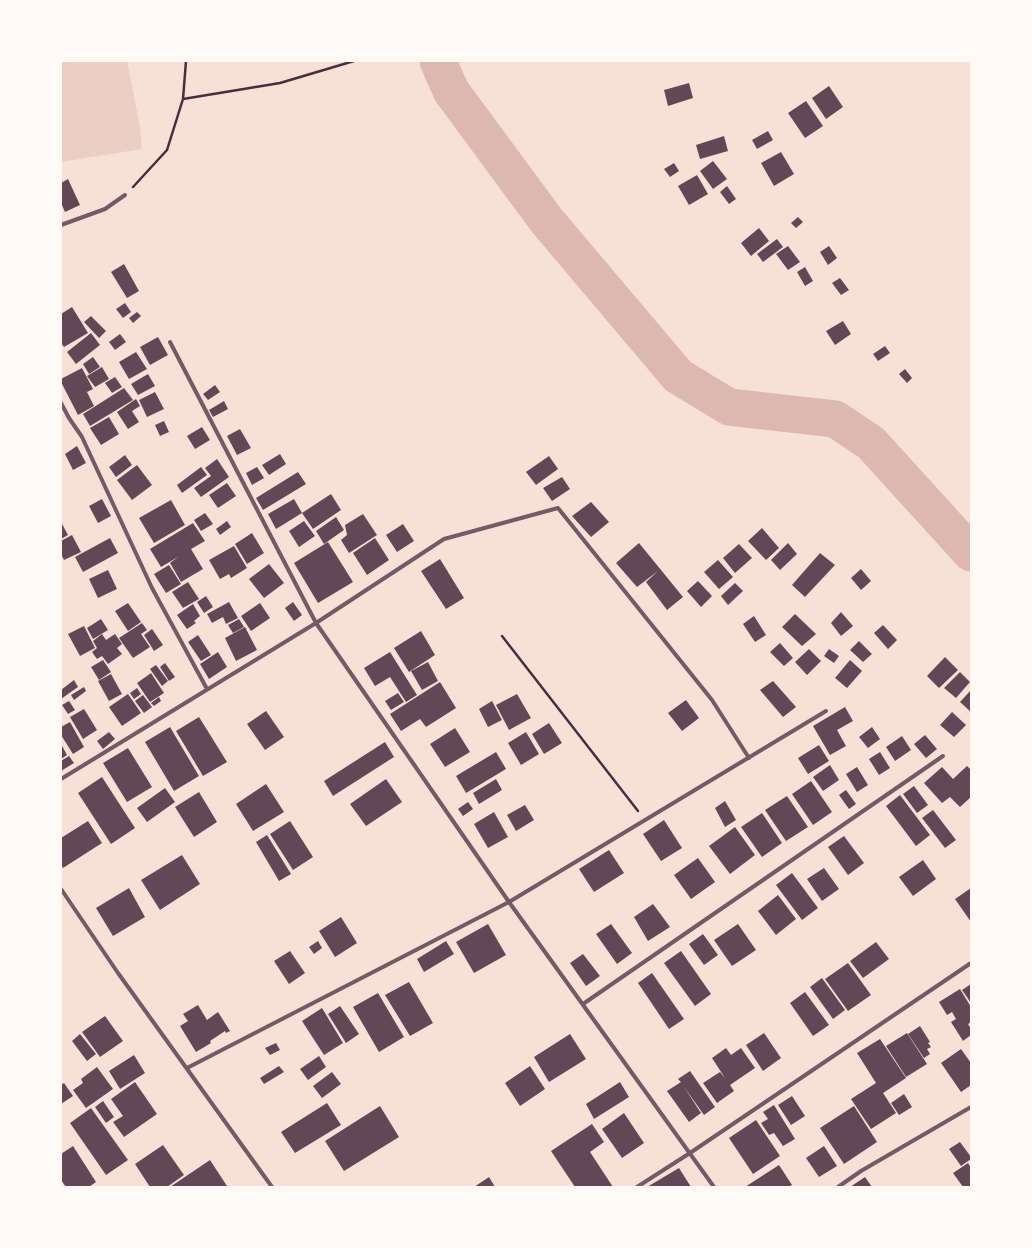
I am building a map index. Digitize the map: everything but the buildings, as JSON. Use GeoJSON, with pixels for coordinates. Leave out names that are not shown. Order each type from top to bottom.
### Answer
{"type":"FeatureCollection","features":[{"type":"Feature","properties":{"kind":"street"},"geometry":{"type":"LineString","coordinates":[[61,225],[105,209],[125,195]]}},
{"type":"Feature","properties":{"kind":"street"},"geometry":{"type":"LineString","coordinates":[[170,342],[316,623],[509,902],[714,1187]]}},
{"type":"Feature","properties":{"kind":"street"},"geometry":{"type":"LineString","coordinates":[[61,403],[82,437],[152,588],[207,689]]}},
{"type":"Feature","properties":{"kind":"street"},"geometry":{"type":"LineString","coordinates":[[61,779],[316,623],[444,539],[558,508],[712,700],[749,758]]}},
{"type":"Feature","properties":{"kind":"street"},"geometry":{"type":"LineString","coordinates":[[187,1068],[509,902],[826,712]]}},
{"type":"Feature","properties":{"kind":"street"},"geometry":{"type":"LineString","coordinates":[[583,1004],[943,756]]}},
{"type":"Feature","properties":{"kind":"street"},"geometry":{"type":"LineString","coordinates":[[61,889],[118,973],[272,1187]]}},
{"type":"Feature","properties":{"kind":"street"},"geometry":{"type":"LineString","coordinates":[[637,1187],[690,1153],[971,963]]}},
{"type":"Feature","properties":{"kind":"street"},"geometry":{"type":"LineString","coordinates":[[838,1187],[861,1171],[971,1107]]}},
{"type":"Feature","properties":{"kind":"path"},"geometry":{"type":"LineString","coordinates":[[125,195],[167,150],[183,99],[186,61]]}},
{"type":"Feature","properties":{"kind":"path"},"geometry":{"type":"LineString","coordinates":[[183,99],[280,83],[354,61]]}},
{"type":"Feature","properties":{"kind":"path"},"geometry":{"type":"LineString","coordinates":[[502,636],[645,820]]}},
{"type":"Feature","properties":{"kind":"shaded area"},"geometry":{"type":"Polygon","coordinates":[[[61,61],[127,61],[140,127],[142,149],[61,162],[61,61]]]}},
{"type":"Feature","properties":{"kind":"waterway"},"geometry":{"type":"LineString","coordinates":[[438,61],[451,91],[547,221],[678,376],[729,407],[835,419],[871,443],[971,553]]}}]}
